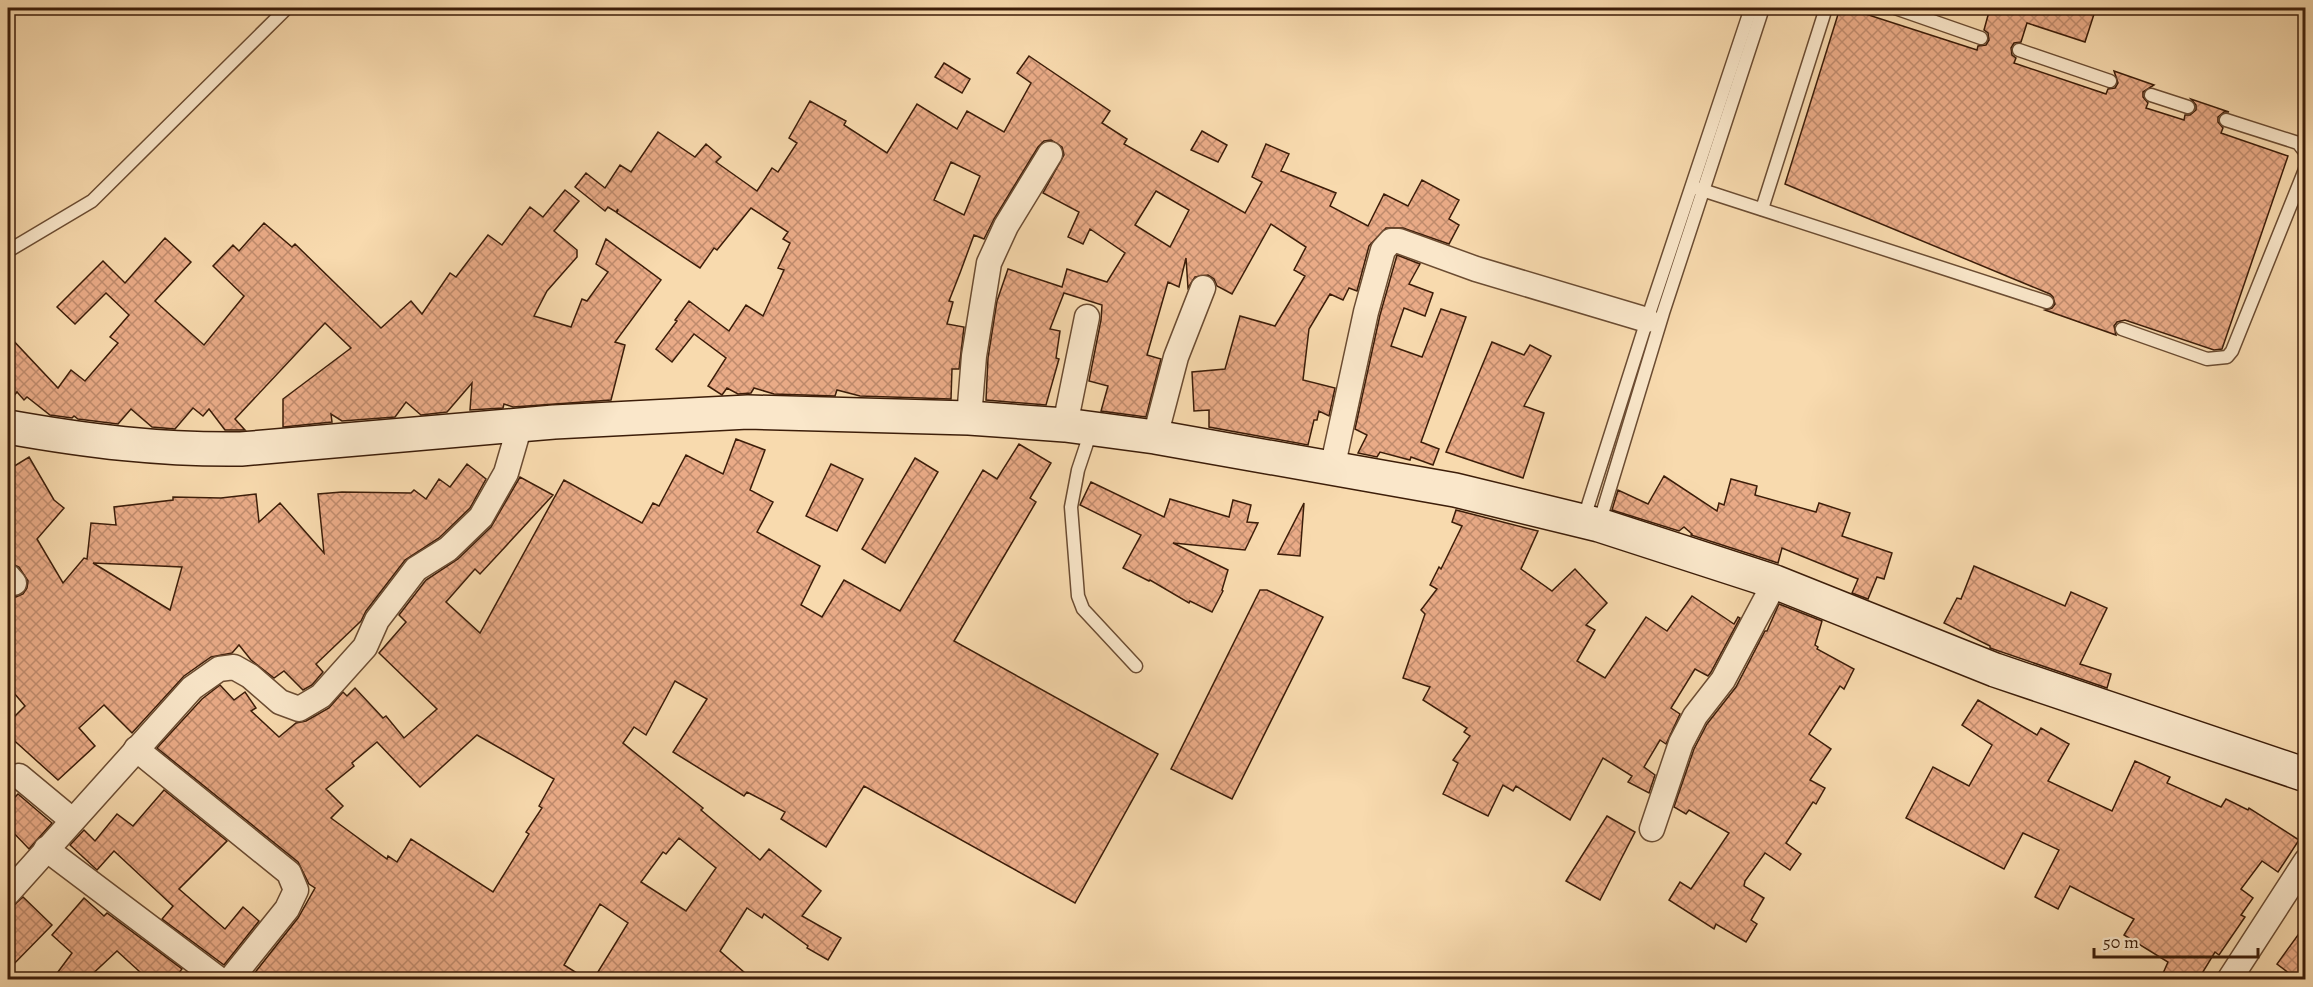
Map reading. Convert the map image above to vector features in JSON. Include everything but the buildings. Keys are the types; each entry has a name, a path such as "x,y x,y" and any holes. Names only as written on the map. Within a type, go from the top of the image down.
{"main road":[{"path":"8,427 130,446 189,450 251,448 520,425 748,412 969,418 1079,427 1155,437 1455,490 1591,524 1775,582 1995,670 2306,775"}],"street":[{"path":"969,418 974,356 989,263 1006,226 1050,153"},
{"path":"1332,469 1366,312 1383,250 1391,241 1399,241 1476,269 1647,320"},
{"path":"1155,437 1176,357 1203,288"},
{"path":"1079,427 1088,316"},
{"path":"12,877 46,849 192,688 219,669 234,667 250,676 280,702 299,709 321,696 365,647 377,620 416,569 448,549 481,517 506,473 520,425"},
{"path":"1652,829 1681,742 1695,716 1723,680 1775,582"},
{"path":"136,749 289,873 296,890 287,909 230,980"},
{"path":"19,776 72,820"},
{"path":"46,849 220,980"},
{"path":"2229,980 2306,861"}],"lane":[{"path":"8,251 92,201 287,8"},
{"path":"1591,524 1751,8"},
{"path":"1591,524 1647,320 1763,8"},
{"path":"1762,209 1826,8"},
{"path":"1895,8 1981,38"},
{"path":"2019,50 2110,81"},
{"path":"2151,94 2188,107"},
{"path":"2226,120 2298,143 2306,157"},
{"path":"2122,330 2207,359 2227,357 2232,351 2306,167"},
{"path":"1697,188 2047,302"},
{"path":"1079,427 1078,470 1071,507 1078,596 1083,609 1136,666"}]}
